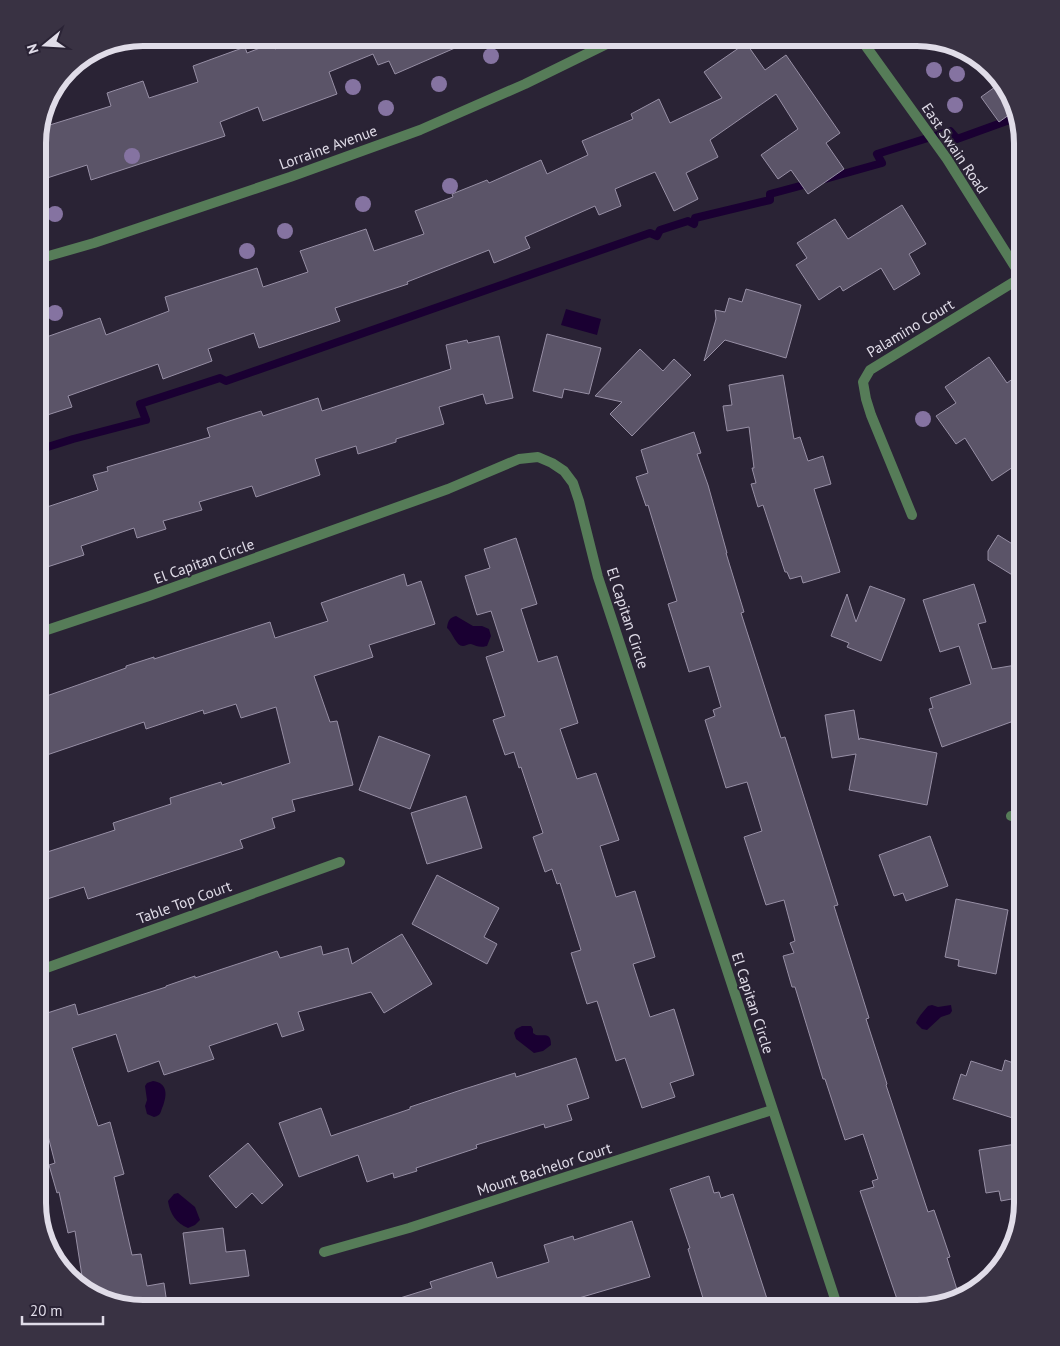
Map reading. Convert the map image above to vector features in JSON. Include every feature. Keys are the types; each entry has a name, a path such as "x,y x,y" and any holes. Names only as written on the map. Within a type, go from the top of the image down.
{"street":[{"name":"Lorraine Avenue","path":"46,257 281,180 420,130 526,84 603,46"},
{"name":"East Swain Road","path":"866,46 946,159 1014,265"},
{"name":"Palamino Court","path":"912,515 871,415 866,399 864,382 870,370 1014,283"},
{"name":"El Capitan Circle","path":"46,630 149,596 438,492 519,459 538,458 552,462 564,471 573,483 579,501 598,577 835,1300"},
{"name":"Table Top Court","path":"46,967 340,862"},
{"name":"Mount Bachelor Court","path":"324,1252 409,1228 772,1110"}],"shaded area":[{"path":"566,309 601,319 597,335 561,325"},
{"path":"456,616 473,626 482,626 489,629 491,636 487,646 480,647 471,644 463,646 458,644 447,628 449,620"},
{"path":"951,1005 952,1011 950,1014 941,1017 927,1030 922,1029 916,1023 928,1006 938,1007"},
{"path":"522,1026 531,1026 533,1033 536,1035 549,1036 551,1045 543,1051 534,1053 516,1039 514,1033 516,1029"},
{"path":"153,1081 158,1082 164,1087 166,1094 160,1113 154,1117 147,1114 145,1106 147,1100 145,1086"},
{"path":"178,1193 195,1207 200,1220 188,1228 177,1221 169,1206 168,1201 174,1194"}],"building":[{"path":"265,46 274,46 275,49 284,46 460,46 395,74 389,61 378,65 373,54 329,72 337,94 263,121 258,107 220,122 225,136 91,180 87,165 46,178 48,126 111,106 107,93 143,81 149,98 198,82 193,66 245,47 247,53"},
{"path":"742,46 748,46 765,70 786,55 840,133 826,143 844,169 808,194 791,170 778,179 761,155 798,129 776,94 710,140 718,157 686,173 698,199 674,211 655,172 615,189 621,206 599,215 595,206 525,237 530,248 494,263 489,250 407,282 408,284 335,308 340,321 259,348 254,333 208,349 212,361 163,379 158,364 68,396 72,407 46,415 46,337 100,318 106,335 169,311 165,297 257,268 263,287 308,272 300,251 366,229 374,251 424,234 415,211 453,197 452,194 487,180 489,183 541,160 547,174 588,155 582,141 633,119 631,114 659,99 670,123 722,98 704,72"},
{"path":"996,87 1004,100 1009,115 999,122 981,97"},
{"path":"902,205 926,244 909,254 920,274 894,290 881,268 843,291 840,286 819,300 796,265 807,258 797,243 835,219 848,239"},
{"path":"746,289 801,305 786,358 725,340 704,361 716,319 715,310 725,312 729,298 742,302"},
{"path":"547,334 601,348 589,394 564,389 562,398 533,391"},
{"path":"499,336 513,398 486,404 483,394 439,407 444,424 396,439 396,442 358,454 356,446 315,459 320,475 256,497 252,486 199,502 202,510 163,521 166,529 137,538 134,528 81,546 84,555 46,567 46,507 98,490 93,475 108,471 107,467 210,437 207,428 261,411 263,416 318,398 322,411 451,369 446,345 467,340 468,343"},
{"path":"640,349 663,371 674,359 691,375 632,436 610,414 622,402 595,396"},
{"path":"989,357 1007,383 1014,378 1014,466 992,481 965,438 956,444 936,416 956,403 945,387"},
{"path":"783,375 794,439 800,437 808,461 823,456 831,484 814,489 840,572 803,583 801,576 790,579 787,572 785,572 763,505 758,507 751,484 756,483 752,468 754,468 749,427 727,431 723,406 732,405 729,385"},
{"path":"694,432 701,453 697,454 708,485 744,612 741,613 781,738 785,737 838,905 834,906 869,1018 866,1019 886,1085 928,1212 934,1210 950,1257 947,1258 957,1291 948,1295 923,1300 897,1300 860,1191 874,1187 872,1181 878,1179 863,1134 845,1140 783,956 794,953 790,943 795,941 784,900 766,905 744,837 762,831 747,782 726,788 705,720 715,716 713,710 721,707 709,666 689,672 668,604 677,601 648,505 646,506 636,477 648,473 641,450"},
{"path":"998,535 1014,545 1014,576 988,560 988,551"},
{"path":"516,538 537,604 521,609 538,662 557,656 578,723 560,729 577,779 596,773 619,840 600,846 616,897 635,891 655,957 633,964 650,1017 674,1009 694,1075 670,1083 675,1097 642,1108 625,1058 616,1061 597,1001 587,1004 571,953 581,950 560,883 557,884 552,869 545,872 533,837 543,833 521,767 519,768 514,752 505,755 493,720 505,716 486,657 504,651 491,611 477,615 465,576 490,568 484,549"},
{"path":"404,574 407,586 421,581 435,624 369,645 373,657 314,676 330,722 337,721 353,785 292,800 295,811 272,818 275,828 240,840 243,848 88,899 84,887 46,899 46,852 115,830 113,823 171,804 170,798 221,782 222,785 290,763 276,707 241,718 236,704 204,714 203,710 146,729 144,722 46,755 46,696 126,668 126,666 270,622 275,638 328,621 321,603"},
{"path":"974,584 986,622 978,624 992,669 1014,665 1014,721 942,747 929,709 933,708 930,698 971,684 959,646 940,652 923,600"},
{"path":"870,586 905,599 881,661 847,647 849,643 831,636 847,594 856,622"},
{"path":"854,710 859,740 860,738 937,753 927,805 849,790 856,754 832,758 825,715"},
{"path":"379,736 430,755 410,809 359,790"},
{"path":"466,796 482,848 427,864 411,813"},
{"path":"930,836 948,886 906,901 903,893 894,896 879,855"},
{"path":"437,875 499,908 484,937 497,944 487,964 412,924"},
{"path":"956,899 1008,910 996,974 958,966 959,960 945,957"},
{"path":"402,934 432,984 384,1013 371,992 298,1012 304,1030 282,1037 277,1023 209,1046 214,1059 164,1075 159,1061 128,1072 116,1034 72,1048 98,1126 110,1122 124,1174 114,1177 132,1255 141,1254 147,1286 164,1283 166,1300 137,1300 112,1295 100,1290 82,1278 75,1231 68,1233 59,1192 57,1193 49,1165 55,1163 46,1128 46,1013 75,1004 78,1015 277,951 280,958 321,946 323,955 348,948 352,964"},
{"path":"576,1058 589,1098 567,1105 572,1120 545,1128 544,1124 476,1145 477,1148 416,1168 417,1171 394,1178 393,1173 367,1182 358,1155 299,1177 279,1123 321,1108 331,1136 458,1091 515,1073 516,1077"},
{"path":"1005,1060 1014,1063 1014,1118 953,1099 961,1074 966,1076 971,1061 1002,1071"},
{"path":"248,1143 283,1185 262,1204 252,1193 236,1208 209,1176"},
{"path":"1014,1144 1014,1199 1001,1201 999,1191 986,1193 979,1150"},
{"path":"709,1176 714,1193 719,1192 721,1198 733,1194 767,1300 704,1300 688,1249 690,1248 670,1189"},
{"path":"632,1221 650,1277 572,1300 394,1300 432,1288 430,1282 492,1262 497,1278 549,1262 544,1245 573,1236 574,1240"},
{"path":"223,1228 226,1252 245,1250 249,1276 190,1284 183,1233"}],"waterway":[{"path":"825,179 882,163 877,154 950,131 957,139 1010,120"},
{"path":"46,447 146,420 140,404 220,378 226,381 650,233 657,236 660,230 688,221 694,224 695,218 770,200 770,194 811,183"}]}
